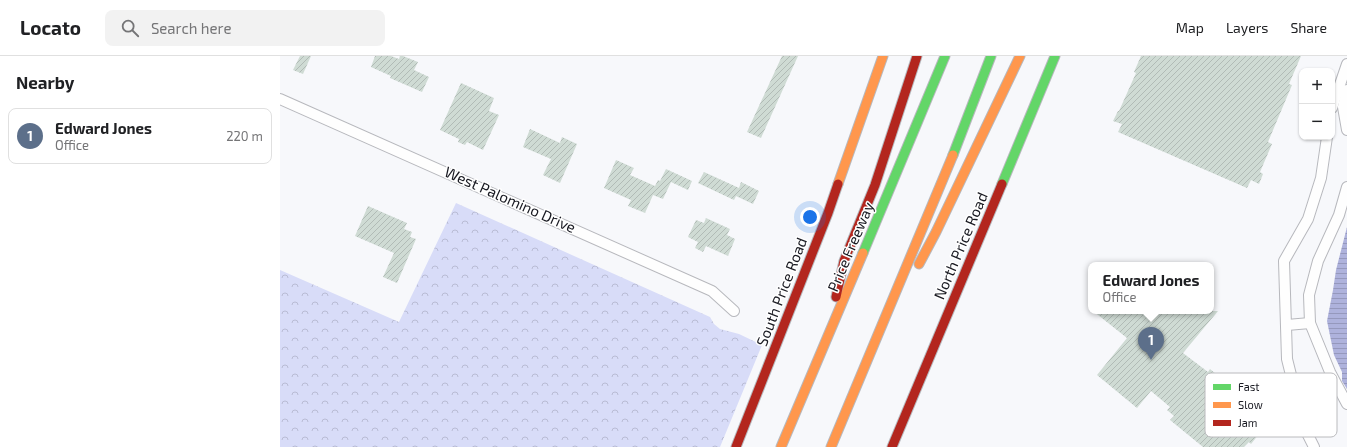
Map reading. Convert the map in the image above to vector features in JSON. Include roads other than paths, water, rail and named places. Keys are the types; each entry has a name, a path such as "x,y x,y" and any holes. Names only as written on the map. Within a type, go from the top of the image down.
{"main road":[{"name":"South Price Road","path":"736,447 767,372 828,213 883,56"},
{"path":"824,346 844,261 875,185 917,56"},
{"name":"Price Freeway","path":"781,447 945,56"},
{"path":"831,447 945,176 991,56"},
{"path":"862,373 940,225 1020,56"},
{"name":"North Price Road","path":"892,447 1055,56"}],"street":[{"path":"1333,104 1347,64"},
{"path":"1347,90 1343,107 1347,130"},
{"name":"West Palomino Drive","path":"280,99 712,291 734,311"},
{"path":"1291,373 1287,358 1284,261 1308,219 1321,178 1327,140"},
{"path":"1331,373 1310,323 1309,295 1318,261 1339,215 1347,187"},
{"path":"1287,325 1310,323"},
{"path":"1337,385 1347,404"},
{"path":"1309,437 1314,447"}],"place":[{"name":"Edward Jones","path":"1151,360"}]}
